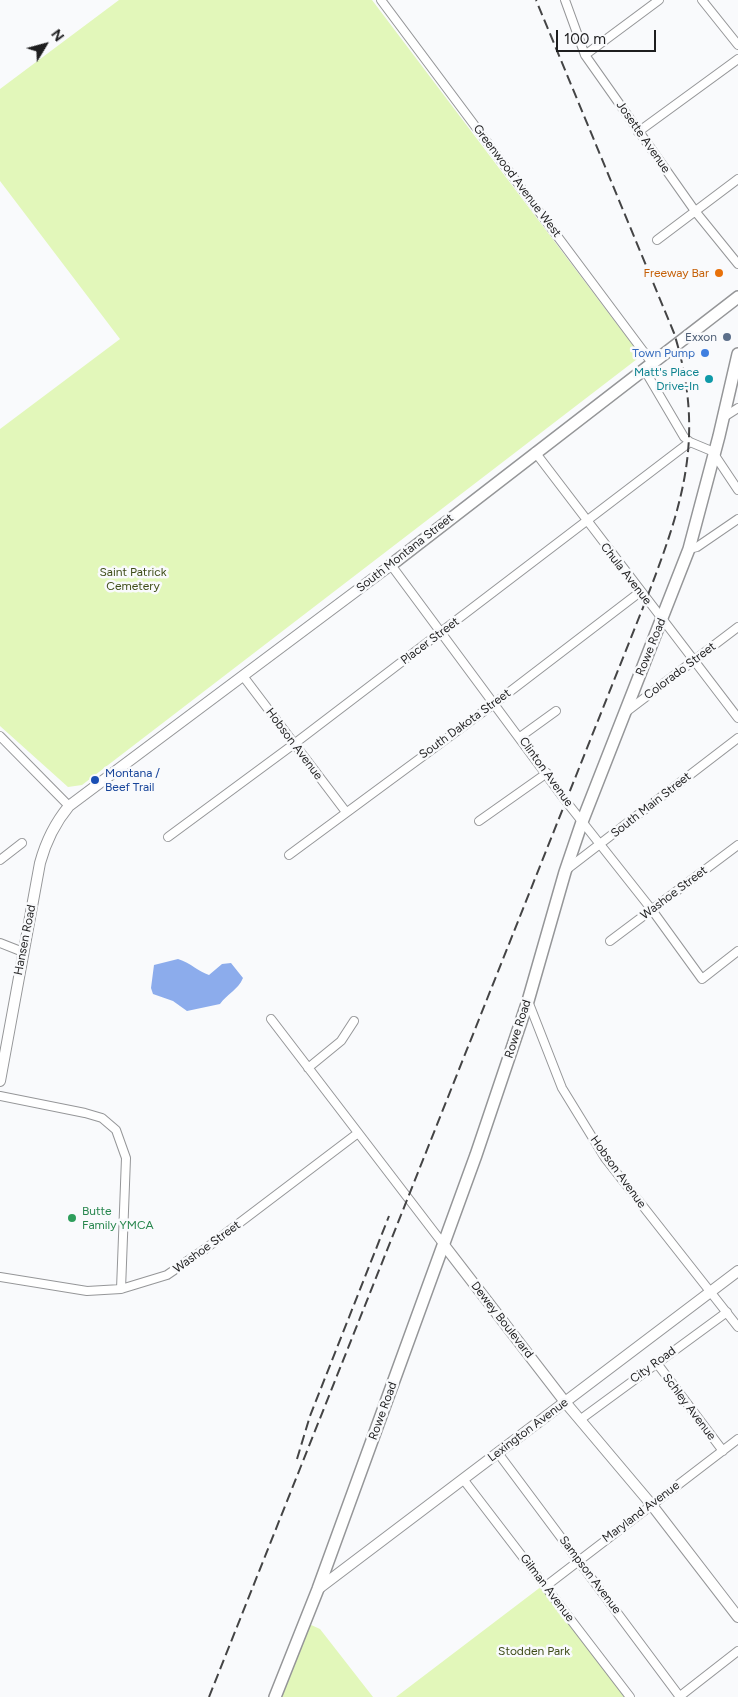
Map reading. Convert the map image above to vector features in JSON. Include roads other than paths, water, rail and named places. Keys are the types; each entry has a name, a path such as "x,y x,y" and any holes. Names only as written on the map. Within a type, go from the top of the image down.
{"main road":[{"name":"South Montana Street","path":"391,565 534,452 738,298"},
{"name":"Rowe Road","path":"275,1697 318,1589 444,1245 528,1001 565,872 582,822 689,549 724,417 738,354"}],"street":[{"name":"Greenwood Avenue West","path":"381,0 648,366 678,427 690,442"},
{"name":"Josette Avenue","path":"566,0 585,54 695,211 738,264"},
{"path":"585,54 659,0"},
{"path":"702,0 738,45"},
{"path":"638,132 738,59"},
{"path":"657,240 738,179"},
{"path":"724,417 738,408"},
{"path":"690,442 714,453 738,490"},
{"name":"Placer Street","path":"168,837 294,744 690,442"},
{"name":"Chula Avenue","path":"534,452 738,718"},
{"path":"689,549 698,547 738,519"},
{"name":"Clinton Avenue","path":"391,565 582,822 652,910 702,979 738,951"},
{"name":"South Montana Street","path":"68,806 391,565"},
{"name":"South Dakota Street","path":"289,855 495,703 640,592"},
{"name":"Colorado Street","path":"623,715 738,627"},
{"name":"Hobson Avenue","path":"243,676 346,812"},
{"path":"520,737 556,711"},
{"path":"0,736 68,806"},
{"name":"South Main Street","path":"565,872 738,738"},
{"path":"479,821 547,773"},
{"name":"Hansen Road","path":"0,1081 40,863 47,840 68,806"},
{"path":"0,860 22,843"},
{"name":"Washoe Street","path":"610,941 738,845"},
{"path":"0,943 23,952"},
{"name":"Hobson Avenue","path":"528,1001 562,1088 605,1158 738,1327"},
{"name":"Dewey Boulevard","path":"271,1018 565,1402 652,1504 738,1617"},
{"path":"308,1068 341,1041 354,1021"},
{"path":"0,1096 85,1113 102,1118 116,1130 126,1158 121,1289"},
{"name":"Washoe Street","path":"0,1277 87,1291 121,1289 167,1275 188,1262 358,1133"},
{"name":"Lexington Avenue","path":"318,1589 738,1271"},
{"name":"City Road","path":"581,1419 656,1362 727,1312"},
{"name":"Schley Avenue","path":"656,1362 723,1451"},
{"name":"Maryland Avenue","path":"546,1586 738,1439"},
{"name":"Sampson Avenue","path":"498,1453 579,1559 680,1697"},
{"name":"Gilman Avenue","path":"463,1479 630,1697"},
{"path":"680,1697 738,1651"}],"water":[{"path":"178,959 209,975 222,964 231,963 243,978 238,986 220,1004 187,1011 173,1001 153,994 151,988 154,965"}],"railway":[{"path":"209,1697 646,600 680,500 686,469 689,437 688,405 684,370 674,333 536,0"},
{"path":"297,1459 310,1416 389,1216"}],"place":[{"name":"Freeway Bar","path":"719,273"},
{"name":"Exxon","path":"727,337"},
{"name":"Town Pump","path":"705,353"},
{"name":"Matt's Place Drive-In","path":"709,379"},
{"name":"Montana / Beef Trail","path":"95,780"},
{"name":"Butte Family YMCA","path":"72,1218"}],"park label":[{"name":"Saint Patrick Cemetery","path":"133,579"},
{"name":"Stodden Park","path":"534,1651"}]}
